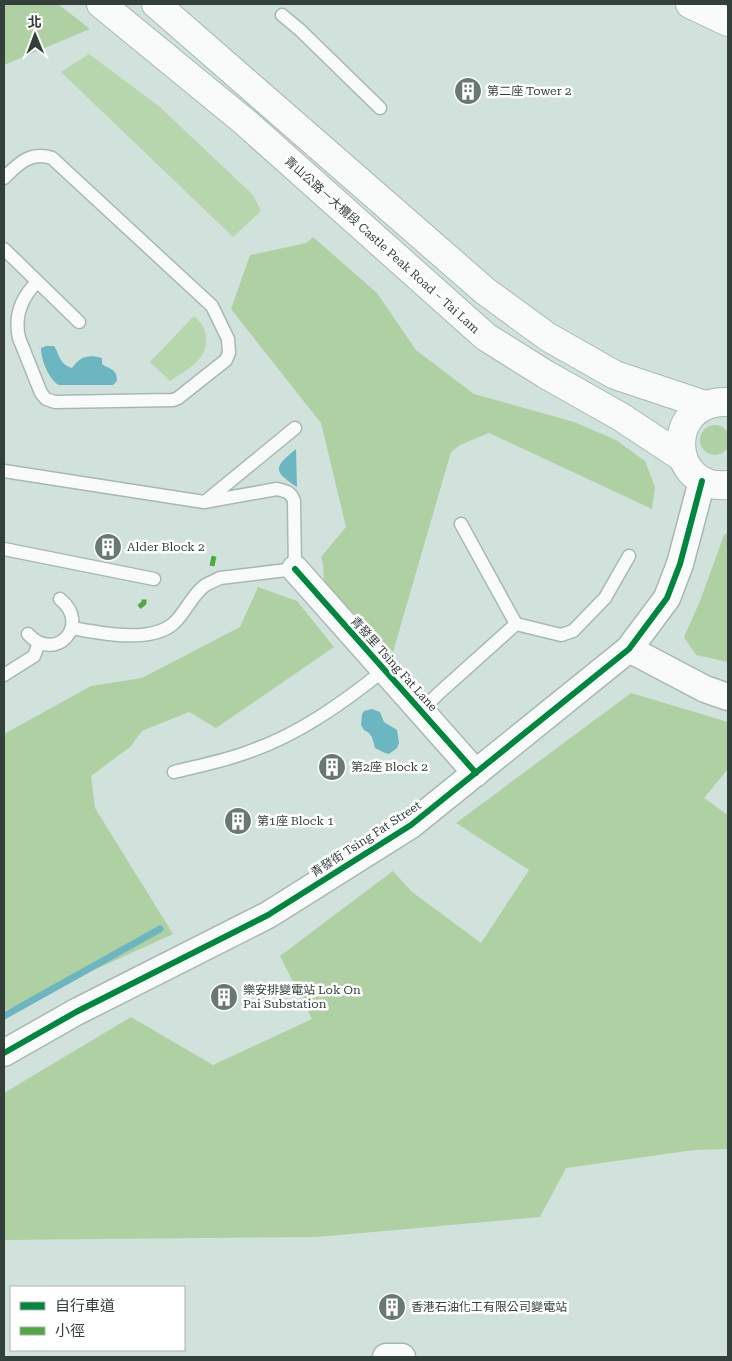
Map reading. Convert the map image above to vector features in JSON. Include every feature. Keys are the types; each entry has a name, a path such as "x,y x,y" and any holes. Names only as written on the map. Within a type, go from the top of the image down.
{"main road":[{"name":"青山公路－大欖段 Castle Peak Road – Tai Lam","path":"101,4 246,122 486,337 545,374 621,417 683,458 690,471 702,480"},
{"path":"156,4 485,291 548,337 615,375 717,404"},
{"path":"690,4 728,22"},
{"path":"683,458 680,446 686,422 695,412 717,404"},
{"path":"702,480 714,485 728,485"}],"street":[{"name":"青發街 Tsing Fat Street","path":"4,1053 76,1012 268,915 411,825 629,649 667,598 680,564 702,480"},
{"name":"青發里 Tsing Fat Lane","path":"295,569 476,773"},
{"path":"629,649 704,689 728,697"},
{"path":"386,1357 402,1357"}],"lane":[{"path":"282,15 300,30 380,108"},
{"path":"4,178 26,158 44,156 52,158 212,306 228,339 229,353 226,360 173,400 55,402 46,399 41,393 18,338 16,321 25,295 37,282"},
{"path":"4,249 79,322"},
{"path":"204,502 295,428"},
{"path":"4,471 204,502 277,489 288,491 292,495 294,500 295,569 220,578 203,586 174,624 145,636 92,632 72,628"},
{"path":"461,524 516,624 561,635 573,632 605,598 629,556"},
{"path":"4,548 154,579"},
{"path":"28,634 39,643 47,645 55,644 69,636 73,620 72,612 67,604 60,599"},
{"path":"421,711 516,624"},
{"path":"4,675 34,656 39,643"},
{"path":"174,772 248,752 298,730 350,697 384,670"}],"green space":[{"path":"4,4 58,4 90,29 4,65"},
{"path":"89,54 160,107 253,195 261,211 233,237 61,72"},
{"path":"313,237 377,293 416,350 474,394 574,422 616,440 645,461 655,487 652,509 489,433 460,445 451,452 393,652 324,584 321,557 346,527 321,423 231,309 250,255 306,243"},
{"path":"194,316 201,323 205,332 206,339 203,353 189,369 170,381 150,362"},
{"path":"715,425 721,426 729,434 729,446 721,454 715,455 709,454 701,446 700,440 701,434 709,426"},
{"path":"728,533 728,662 696,655 684,637 700,601 724,535"},
{"path":"258,587 297,601 334,647 216,728 189,712 142,731 130,747 91,776 95,808 173,934 4,1011 4,734 91,686 142,678 240,627"},
{"path":"631,693 728,722 728,769 704,798 728,815 728,1149 694,1150 566,1168 540,1217 317,1237 4,1240 4,1093 131,1017 213,1065 312,1019 280,956 393,871 412,892 481,943 529,870 456,823"}],"water":[{"path":"54,346 62,362 72,368 85,357 102,358 102,364 114,371 117,381 113,385 59,385 52,379 44,364 41,348"},
{"path":"296,449 297,487 283,477 279,469 283,460"},
{"path":"372,709 380,712 384,722 397,730 399,743 397,748 389,754 375,748 372,737 361,725 364,711"}],"waterway":[{"path":"4,1016 160,929"}],"marked path":[{"path":"212,566 214,556"},
{"path":"139,607 144,603 144,598"}],"cycle path":[{"path":"4,1053 76,1012 268,915 411,825 629,649 667,598 680,564 702,481"},
{"path":"295,569 476,773"}],"place":[{"name":"第二座 Tower 2","path":"468,91"},
{"name":"Alder Block 2","path":"108,547"},
{"name":"第2座 Block 2","path":"332,767"},
{"name":"第1座 Block 1","path":"238,821"},
{"name":"樂安排變電站 Lok On Pai Substation","path":"224,997"},
{"name":"香港石油化工有限公司變電站","path":"392,1307"}]}
